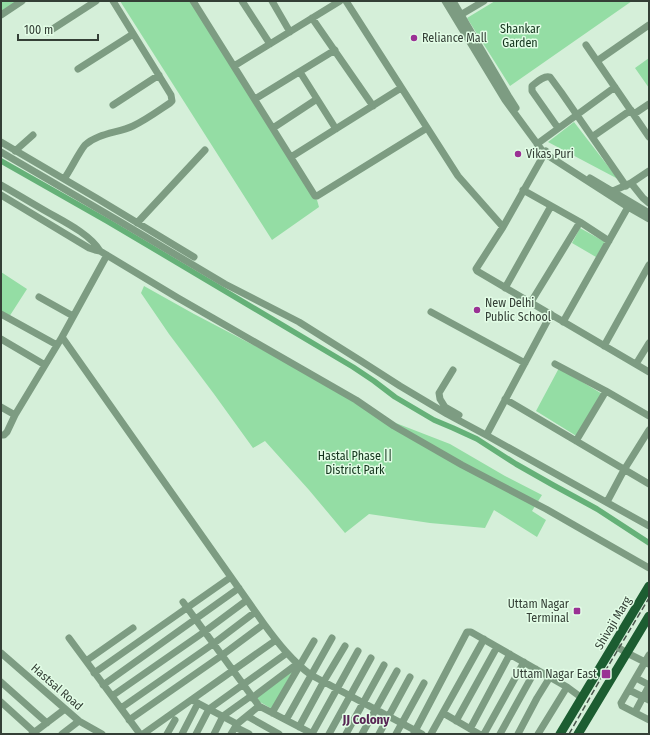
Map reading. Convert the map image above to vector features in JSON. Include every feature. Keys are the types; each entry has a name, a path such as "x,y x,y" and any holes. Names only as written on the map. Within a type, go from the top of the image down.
{"main road":[{"name":"Shivaji Marg","path":"560,734 649,586"},
{"path":"578,734 649,616"}],"street":[{"path":"1,15 22,1"},
{"path":"48,32 96,1"},
{"path":"64,179 83,148 90,141 133,126 171,102 172,99 159,75 113,1"},
{"path":"193,1 317,196 427,128"},
{"path":"242,1 270,44"},
{"path":"272,1 290,32"},
{"path":"234,66 340,1"},
{"path":"346,1 458,176 503,227"},
{"path":"445,1 458,17 505,100 545,152 628,207 649,219"},
{"path":"453,1 458,17"},
{"path":"458,17 484,1"},
{"path":"312,18 373,106"},
{"path":"597,62 649,25"},
{"path":"78,69 133,34"},
{"path":"586,46 649,136"},
{"path":"255,100 334,50"},
{"path":"300,72 336,129"},
{"path":"113,105 159,75"},
{"path":"558,128 532,91 532,86 548,76 592,137 629,184 649,203"},
{"path":"538,143 615,87"},
{"path":"291,157 401,88"},
{"path":"273,128 317,99"},
{"path":"592,137 632,112 649,104"},
{"path":"15,150 33,135"},
{"path":"1,142 194,257"},
{"path":"137,223 205,150"},
{"path":"1,152 225,284 299,322 447,414 649,525"},
{"path":"545,152 503,227 476,270 649,372"},
{"path":"545,152 649,213"},
{"path":"613,191 629,184 649,171"},
{"path":"1,185 66,222 89,238 96,244 100,251"},
{"path":"523,190 580,222 609,241"},
{"path":"1,195 89,248 100,251 178,298 356,400 394,426 462,465 546,509 649,568"},
{"path":"505,288 551,206"},
{"path":"563,322 628,207"},
{"path":"531,302 580,222"},
{"path":"1,435 4,435 7,432 15,415 57,346 107,255"},
{"path":"604,346 649,265"},
{"path":"40,298 74,316"},
{"path":"431,312 525,363"},
{"path":"1,314 57,346"},
{"path":"488,432 551,314"},
{"path":"62,337 255,612 276,640 298,665 324,682 402,723 417,733 467,632 471,632 567,686 582,698"},
{"path":"1,339 45,365"},
{"path":"636,364 649,343"},
{"path":"555,364 649,416"},
{"path":"453,370 439,393 443,405 649,525"},
{"path":"576,442 606,391"},
{"path":"505,399 649,484"},
{"path":"1,407 15,415"},
{"path":"608,500 624,470 649,430"},
{"path":"94,673 185,605 231,577"},
{"path":"103,685 239,588"},
{"path":"112,696 247,600"},
{"path":"185,605 259,706 312,734 358,651"},
{"path":"120,708 213,644 255,612"},
{"path":"129,720 222,656 264,624"},
{"path":"86,661 133,628"},
{"path":"69,638 140,734"},
{"path":"286,720 332,638"},
{"path":"143,734 195,701 276,640"},
{"path":"431,734 484,640"},
{"path":"272,713 298,665 314,641"},
{"path":"614,645 647,663"},
{"path":"299,727 345,646"},
{"path":"456,721 497,647"},
{"name":"Hastsal Road","path":"1,653 79,721 99,733"},
{"path":"196,734 209,708 287,653"},
{"path":"470,729 510,654"},
{"path":"649,655 647,663 636,678 621,704 622,706 649,720"},
{"path":"329,734 371,658"},
{"path":"484,734 524,662"},
{"path":"214,734 223,716 298,665"},
{"path":"346,734 384,665"},
{"path":"500,734 536,669"},
{"path":"362,734 397,671"},
{"path":"379,734 410,677"},
{"path":"518,734 550,677"},
{"path":"635,712 646,698 649,686 636,678"},
{"path":"1,682 47,723"},
{"path":"396,734 424,683"},
{"path":"538,734 567,686"},
{"path":"629,690 646,698"},
{"path":"195,701 223,716 249,734"},
{"path":"182,734 195,701"},
{"path":"1,702 33,733 65,708"},
{"path":"231,734 236,726 259,706"},
{"path":"443,713 479,734"},
{"path":"247,716 279,734"},
{"path":"167,734 175,720"},
{"path":"62,734 79,721"}],"green space":[{"path":"1,1 18,1 1,13"},
{"path":"120,1 191,1 317,200 319,207 272,240"},
{"name":"Shankar Garden","path":"495,1 632,1 510,86 467,18"},
{"path":"649,58 649,88 635,68"},
{"path":"574,122 618,179 548,142"},
{"path":"580,228 605,242 596,257 572,243"},
{"path":"1,272 27,289 9,317 1,312"},
{"name":"Hastal Phase || District Park","path":"144,286 336,390 370,413 450,444 505,476 542,495 532,511 546,520 537,537 494,510 485,528 430,523 369,514 345,533 265,441 253,448 169,334 141,293"},
{"path":"559,368 604,395 578,437 536,411"},
{"path":"293,670 272,709 255,699"}],"waterway":[{"path":"1,161 107,221 353,367 395,397 434,420 477,439 516,464 597,509 649,543"}],"railway":[{"path":"569,734 649,598"}],"place":[{"name":"Reliance Mall","path":"414,38"},
{"name":"Vikas Puri","path":"518,154"},
{"name":"New Delhi Public School","path":"477,310"},
{"name":"Uttam Nagar Terminal","path":"577,611"},
{"name":"Uttam Nagar East","path":"606,674"}],"district":[{"name":"JJ Colony","path":"366,719"}]}
